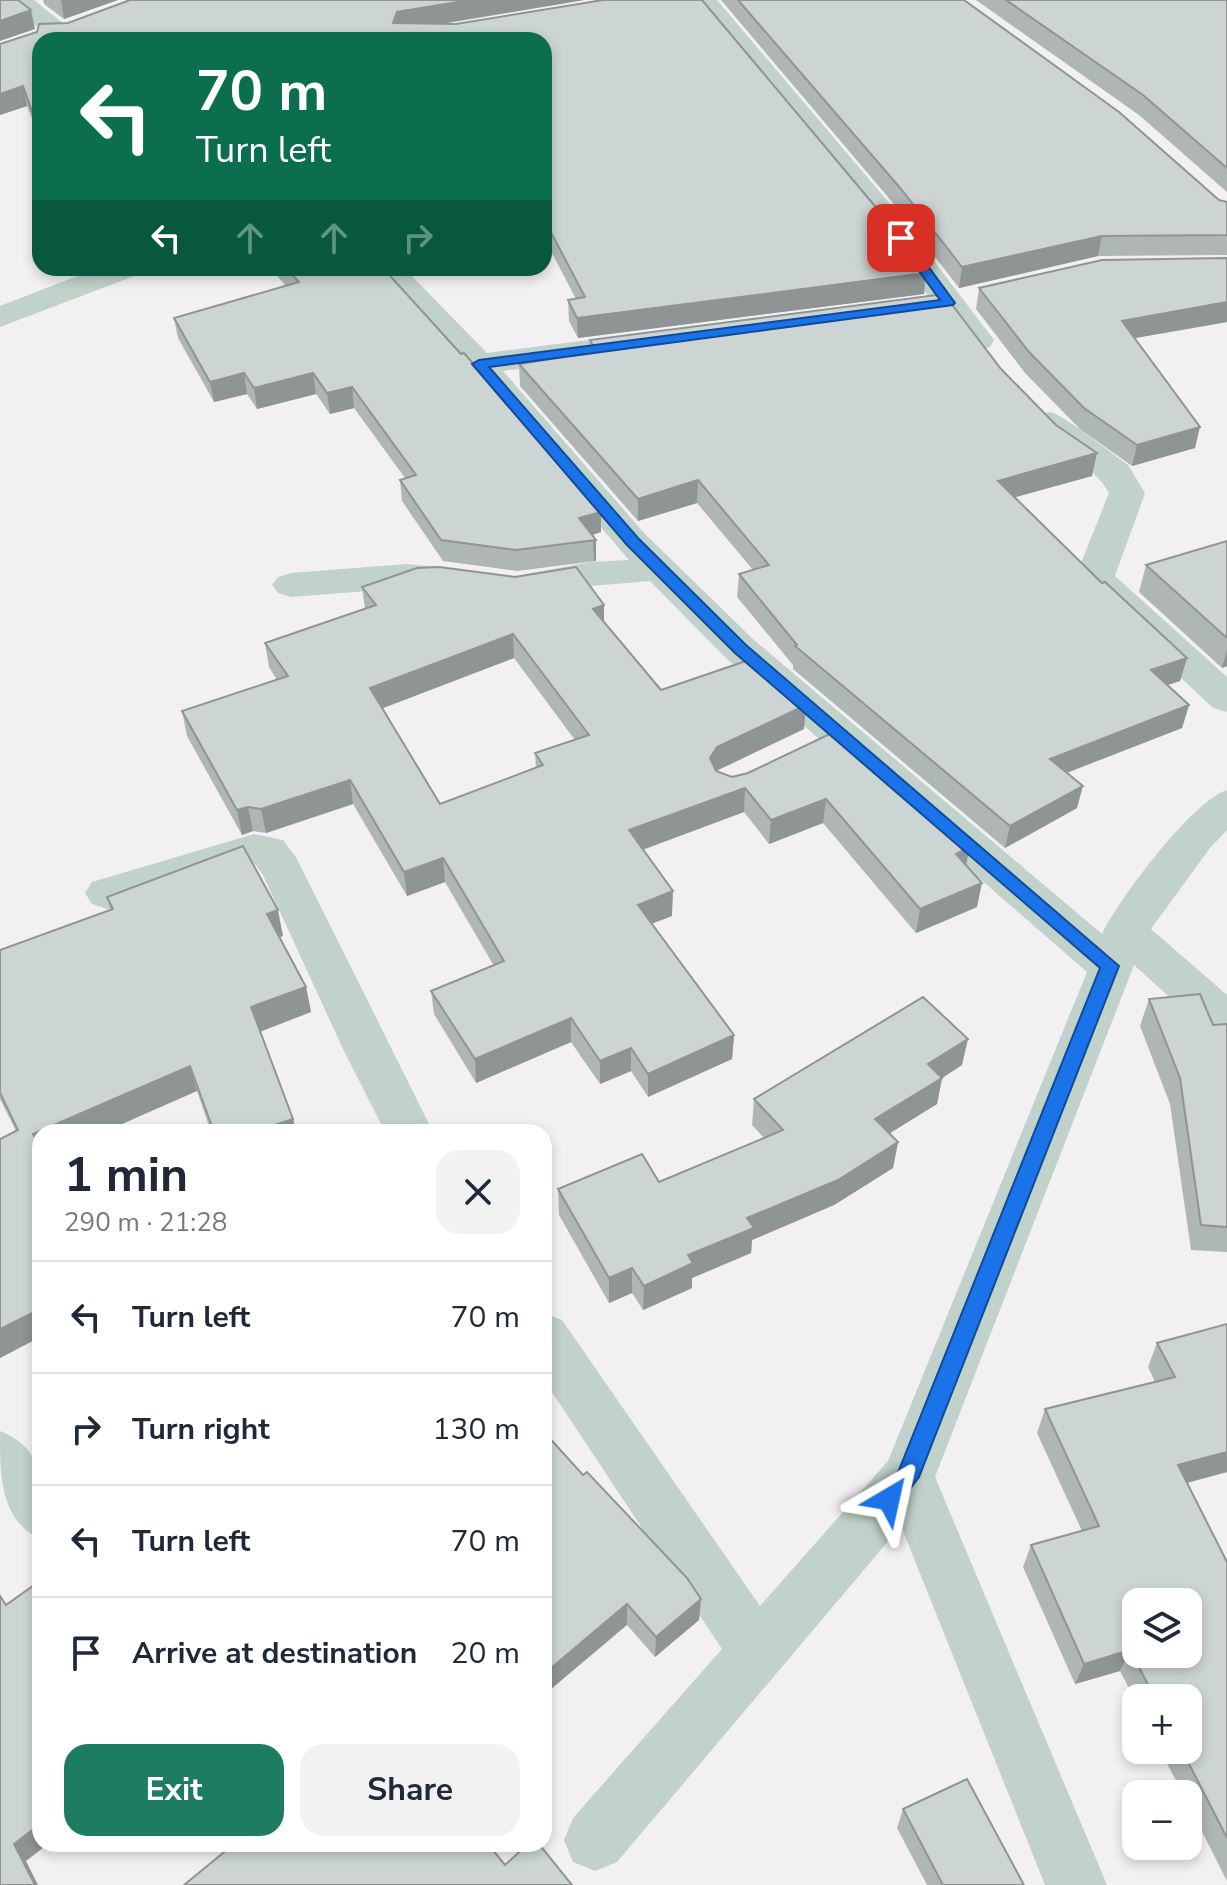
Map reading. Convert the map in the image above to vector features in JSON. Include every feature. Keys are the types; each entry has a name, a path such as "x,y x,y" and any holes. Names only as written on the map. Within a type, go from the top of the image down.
{"street":[{"path":"17,0 45,32"},
{"path":"703,0 885,217 993,360"},
{"path":"63,32 89,23"},
{"path":"0,317 105,276"},
{"path":"395,276 479,364 632,542 740,649 838,733 1117,949 1227,1022"},
{"path":"479,364 682,337"},
{"path":"1033,405 1066,438 1116,472 1125,487 1126,500 1095,573 1098,581 1227,699"},
{"path":"291,585 441,576 517,586 591,574 659,569"},
{"path":"798,752 838,733"},
{"path":"595,1840 908,1477 1117,949 1195,837 1227,805"},
{"path":"107,893 254,849 268,851 281,868 352,1021 405,1124"},
{"path":"552,1348 757,1652"},
{"path":"0,1456 32,1502"},
{"path":"908,1477 1076,1885"}],"building":[{"path":"0,0 18,0 31,10 0,21"},
{"path":"130,0 470,0 397,12 393,23 456,24 603,0 702,0 874,205 926,273 577,318 568,300 585,297 552,234 552,32 37,32 39,24 68,23"},
{"path":"738,0 964,0 1119,112 1219,200 1227,202 1227,235 1102,236 962,267 901,189"},
{"path":"1006,0 1227,0 1227,168 1143,95"},
{"path":"32,34 32,111 23,86 0,94 0,44"},
{"path":"1227,258 1227,302 1122,321 1200,427 1137,445 1084,408 1029,352 979,288 1102,260"},
{"path":"293,276 390,276 461,354 464,353 601,512 579,518 596,540 516,550 441,540 400,480 416,475 352,387 327,393 313,373 254,388 244,373 210,382 174,318 299,282"},
{"path":"944,294 1001,369 1056,425 1097,453 998,481 1102,583 1105,582 1187,658 1151,670 1189,705 1050,759 1083,786 1010,826 795,646 739,574 769,565 698,480 638,499 519,364 596,352 590,340"},
{"path":"1227,541 1227,638 1146,565"},
{"path":"439,567 515,577 576,567 604,605 593,609 661,690 752,659 806,705 717,747 710,758 716,771 732,777 748,773 836,731 970,846 956,854 982,883 920,909 826,799 771,820 745,788 629,830 673,891 638,905 734,1035 648,1074 631,1048 600,1061 571,1018 475,1059 431,991 504,961 443,858 404,872 350,780 261,809 248,807 237,810 182,711 288,676 265,643 376,605 362,587 417,568","holes":["513,634 589,735 535,753 543,765 440,804 370,688"]},
{"path":"243,846 278,910 267,914 306,987 251,1007 293,1119 278,1124 211,1124 190,1066 56,1124 32,1124 32,1313 0,1329 0,1139 18,1130 0,1093 0,950 113,909 107,897"},
{"path":"1200,994 1213,1025 1227,1024 1227,1227 1201,1225 1180,1078 1149,999"},
{"path":"923,997 968,1039 928,1064 942,1078 875,1119 898,1142 838,1180 747,1218 754,1228 688,1255 693,1263 644,1286 632,1268 609,1278 558,1189 642,1154 659,1182 783,1130 754,1099"},
{"path":"1227,1324 1227,1452 1178,1465 1227,1562 1227,1838 1202,1789 1202,1780 1197,1780 1189,1764 1202,1764 1202,1684 1148,1684 1139,1668 1202,1668 1202,1588 1122,1588 1122,1652 1084,1664 1031,1545 1099,1526 1045,1409 1175,1377 1157,1343"},
{"path":"552,1441 583,1475 587,1472 687,1578 701,1599 656,1637 627,1604 552,1667"},
{"path":"32,1587 32,1830 14,1844 35,1885 0,1885 0,1596 6,1605"},
{"path":"967,1779 1024,1885 943,1885 903,1809"},
{"path":"224,1852 494,1852 505,1865 519,1852 545,1852 572,1885 184,1885"}],"route":[{"path":"889,1499 908,1477 1110,966 740,649 632,542 479,364 949,303 901,238"}]}
